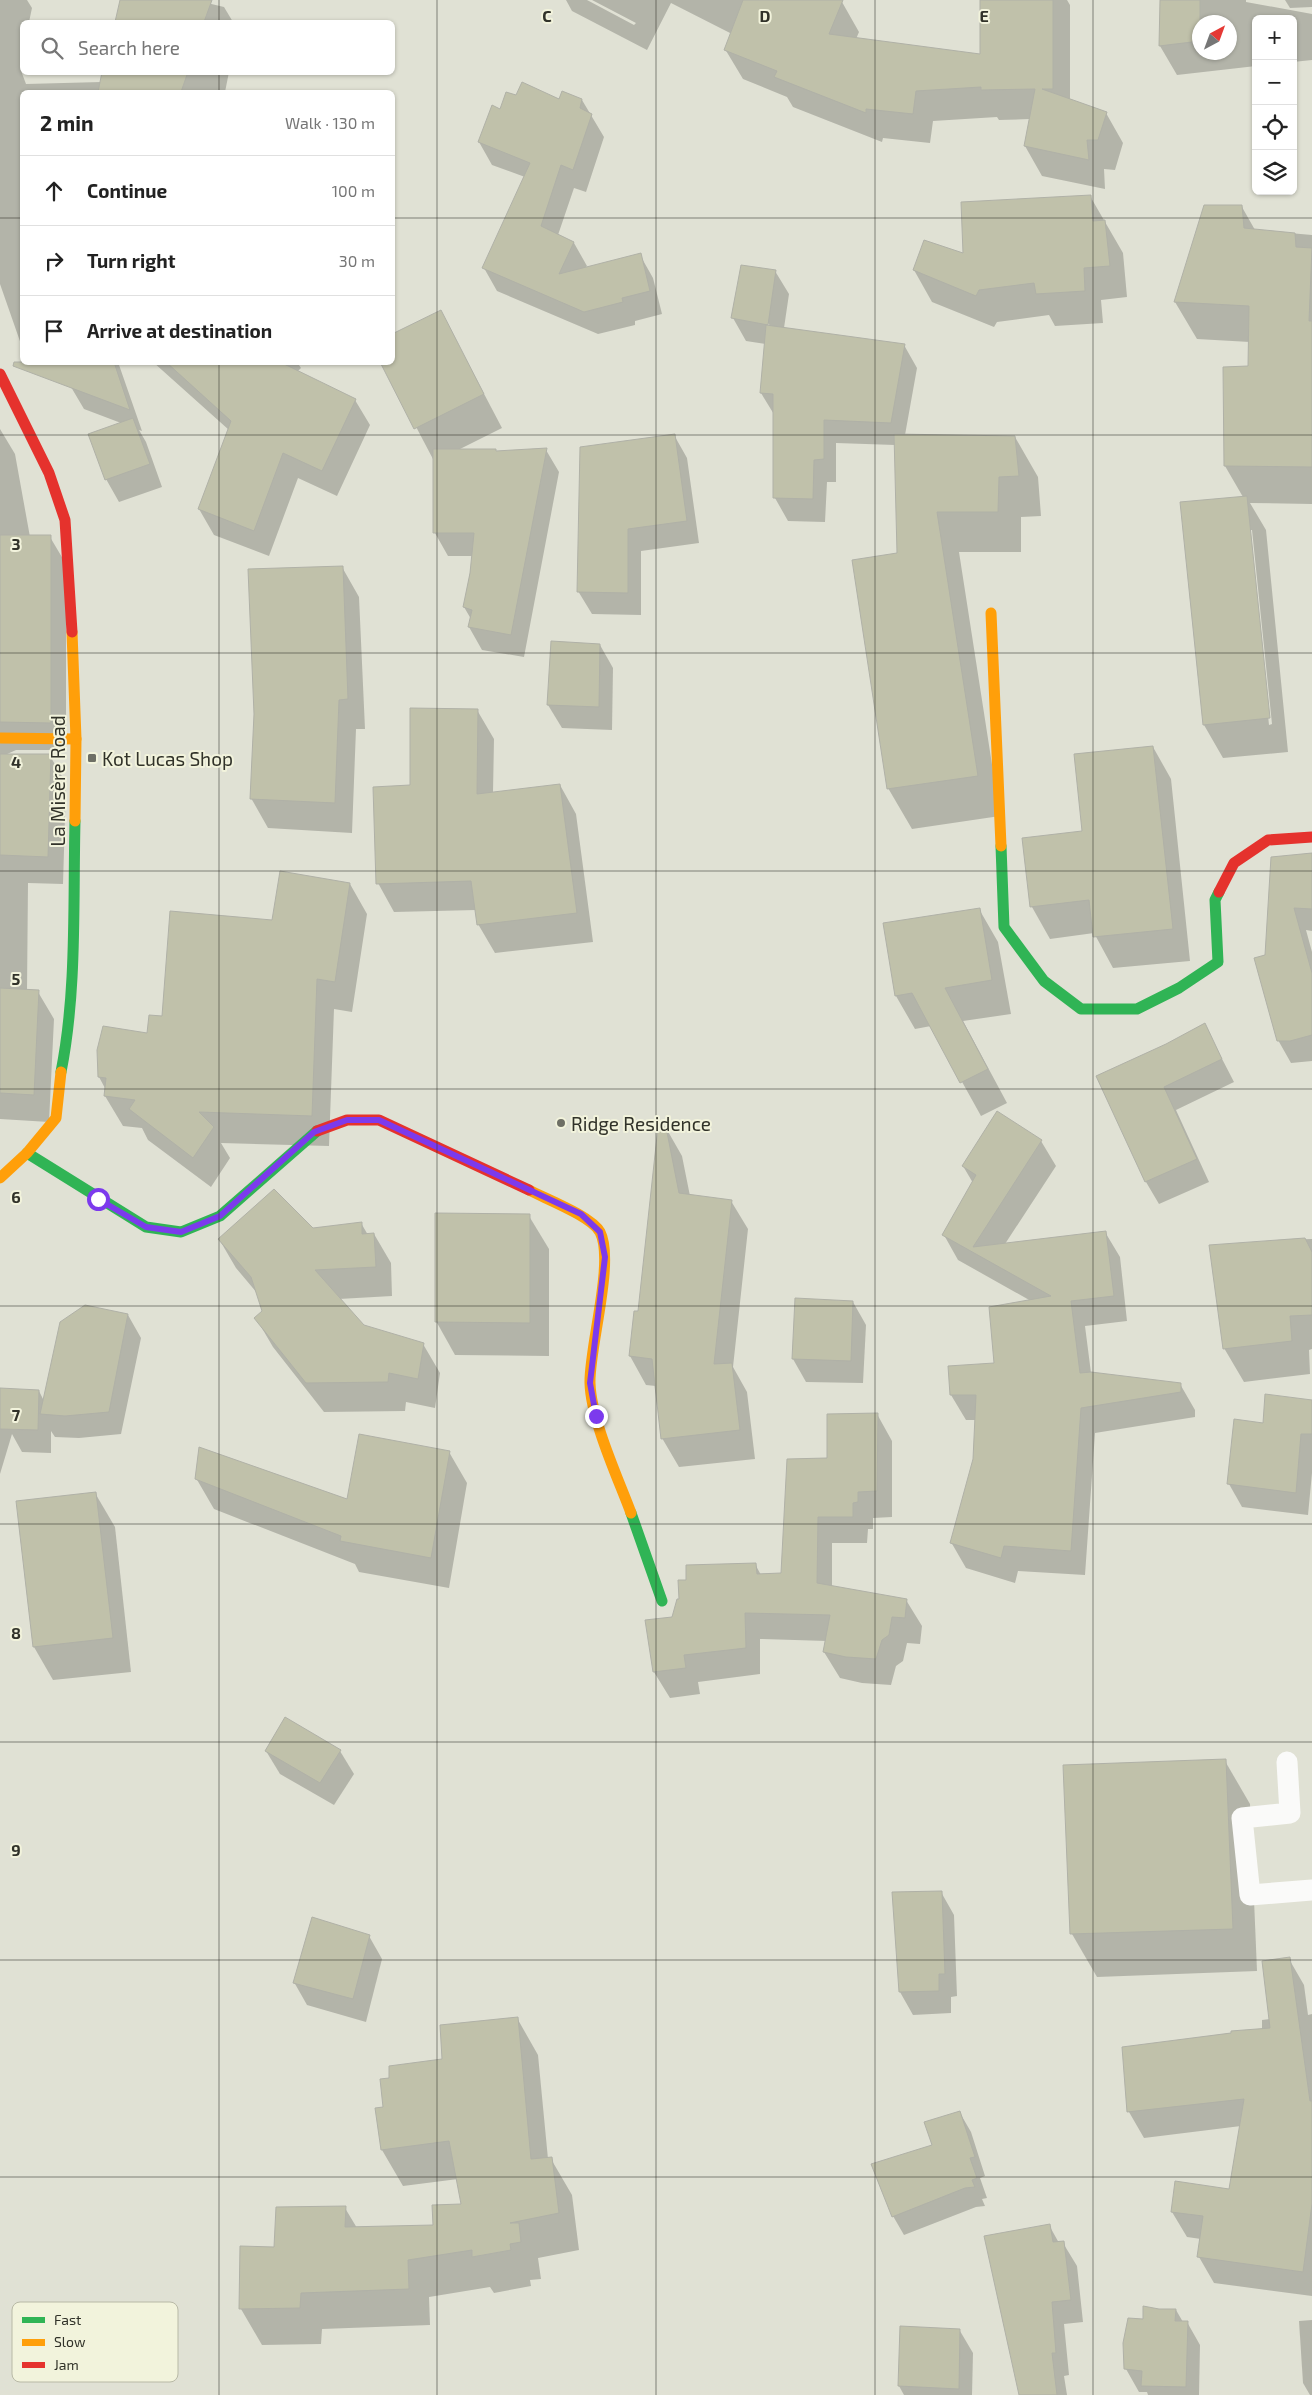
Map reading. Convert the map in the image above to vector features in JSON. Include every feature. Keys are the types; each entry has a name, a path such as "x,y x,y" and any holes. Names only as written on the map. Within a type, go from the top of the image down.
{"street":[{"name":"La Misère Road","path":"0,374 49,473 65,520 76,739 72,952 68,1037 60,1076 56,1118 27,1153 0,1178"},
{"path":"991,613 1004,927 1044,981 1082,1009 1137,1009 1179,988 1218,962 1215,900 1234,863 1268,840 1312,837"},
{"path":"0,738 76,739"},
{"path":"27,1153 146,1227 181,1232 220,1216 314,1132 347,1120 379,1120 581,1214 600,1232 605,1257 590,1383 596,1416 662,1601"}],"lane":[{"path":"1287,1762 1290,1813 1242,1818 1250,1894 1312,1890"}],"building":[{"path":"120,0 212,0 205,20 115,20"},
{"path":"743,0 843,0 829,34 980,54 980,0 1053,0 1053,89 1042,89 1107,112 1098,140 1087,140 1089,160 1024,146 1035,89 981,90 981,87 916,91 913,114 866,109 866,113 774,77 777,71 724,50"},
{"path":"1160,0 1200,0 1200,15 1192,15 1192,42 1159,46"},
{"path":"101,75 187,75 182,90 98,90"},
{"path":"522,82 559,99 562,91 582,99 580,108 592,114 573,170 561,165 541,226 574,242 559,274 641,253 650,291 622,298 623,302 584,312 482,268 530,163 478,142 492,105 500,109 506,92 516,95"},
{"path":"1091,195 1093,221 1105,220 1110,266 1084,268 1085,291 1036,294 1034,283 979,290 976,296 913,270 924,240 963,253 961,202"},
{"path":"1204,205 1242,205 1244,228 1295,233 1296,247 1312,248 1309,321 1312,321 1312,467 1224,466 1223,367 1248,366 1249,306 1174,302"},
{"path":"741,265 776,270 768,325 731,318"},
{"path":"441,310 484,394 414,429 382,365 395,365 395,333"},
{"path":"766,325 905,344 891,423 824,420 824,459 814,460 813,499 773,498 773,394 760,393"},
{"path":"14,362 20,362 20,365 115,365 130,410 13,366"},
{"path":"169,365 286,365 356,399 322,471 283,453 254,531 198,509 231,421"},
{"path":"133,418 150,464 105,480 88,434"},
{"path":"675,434 687,521 628,529 628,593 577,592 580,447"},
{"path":"894,434 1015,436 1019,476 999,477 998,512 937,512 978,776 887,789 852,560 897,553"},
{"path":"547,448 511,635 468,627 472,610 463,607 470,573 474,533 433,533 433,449 496,449 496,451"},
{"path":"1247,496 1270,718 1203,725 1180,502"},
{"path":"0,535 51,535 51,723 0,722"},
{"path":"343,566 348,699 339,700 335,803 250,799 254,714 248,569"},
{"path":"551,641 600,644 599,707 547,705"},
{"path":"410,708 478,709 477,794 560,784 577,913 477,925 471,881 376,884 373,787 410,785"},
{"path":"1153,746 1173,929 1093,937 1089,900 1030,907 1022,838 1082,831 1074,754"},
{"path":"0,754 51,754 48,857 0,855"},
{"path":"1312,853 1312,909 1294,908 1312,973 1312,1035 1290,1041 1277,1041 1254,958 1265,955 1271,857"},
{"path":"280,871 350,883 335,982 317,979 312,1116 199,1112 214,1127 193,1158 129,1109 135,1100 104,1096 106,1078 98,1077 97,1050 103,1026 147,1033 149,1015 162,1016 170,911 272,920"},
{"path":"980,908 992,980 945,988 988,1069 960,1083 912,993 895,996 883,923"},
{"path":"0,988 39,990 34,1095 0,1093"},
{"path":"1205,1023 1222,1059 1164,1087 1197,1159 1145,1182 1096,1076 1166,1044"},
{"path":"997,1111 1042,1140 973,1247 1106,1231 1114,1296 1071,1301 1080,1373 1091,1372 1181,1383 1181,1392 1081,1408 1071,1551 1004,1546 1001,1558 950,1543 973,1459 976,1395 950,1395 948,1366 994,1363 989,1307 1051,1296 942,1235 976,1175 962,1166"},
{"path":"658,1127 666,1127 679,1193 732,1200 714,1364 732,1363 740,1430 661,1439 652,1359 629,1356 634,1311 638,1311"},
{"path":"274,1189 313,1228 362,1222 362,1234 374,1233 376,1267 315,1270 364,1325 424,1343 418,1379 389,1373 388,1382 306,1383 254,1318 262,1311 251,1277 218,1239"},
{"path":"435,1213 530,1214 530,1323 435,1322"},
{"path":"1305,1238 1312,1252 1312,1315 1290,1316 1292,1341 1223,1349 1209,1245"},
{"path":"795,1298 853,1301 851,1361 792,1359"},
{"path":"85,1305 128,1314 109,1412 65,1416 40,1414 60,1322"},
{"path":"0,1388 39,1390 38,1430 0,1429"},
{"path":"1265,1394 1312,1400 1312,1434 1301,1434 1296,1493 1227,1484 1234,1419 1263,1423"},
{"path":"878,1413 877,1491 858,1492 858,1502 853,1503 853,1517 818,1517 817,1583 907,1599 905,1618 892,1617 889,1635 882,1640 876,1659 846,1657 823,1652 830,1615 745,1613 746,1648 684,1655 686,1668 653,1672 645,1620 672,1617 677,1599 679,1599 678,1580 686,1580 686,1565 756,1563 757,1574 781,1573 787,1459 827,1458 827,1414"},
{"path":"359,1434 450,1451 431,1558 340,1541 341,1536 195,1479 199,1447 347,1499"},
{"path":"96,1492 113,1638 33,1647 16,1501"},
{"path":"285,1717 341,1750 320,1783 265,1751"},
{"path":"1226,1759 1233,1929 1070,1934 1063,1765"},
{"path":"942,1891 945,1974 939,1974 939,1991 899,1992 892,1892"},
{"path":"312,1917 370,1935 353,1999 293,1983"},
{"path":"1290,1957 1310,2101 1312,2101 1312,2204 1303,2272 1197,2257 1203,2216 1171,2212 1175,2181 1229,2189 1244,2099 1127,2112 1122,2047 1231,2033 1231,2031 1270,2028 1262,1961"},
{"path":"518,2017 531,2159 552,2157 559,2213 510,2223 519,2223 521,2242 510,2244 511,2250 472,2257 472,2250 408,2260 409,2289 301,2293 300,2308 239,2309 240,2246 274,2247 276,2207 346,2206 345,2227 433,2225 432,2205 461,2204 449,2141 381,2150 375,2108 383,2107 380,2079 389,2078 389,2066 442,2059 440,2025"},
{"path":"960,2111 975,2157 970,2158 977,2178 972,2180 975,2187 965,2188 892,2217 871,2164 932,2145 924,2122"},
{"path":"1050,2224 1053,2242 1064,2241 1071,2300 1052,2302 1056,2353 1052,2353 1057,2395 1019,2395 984,2236"},
{"path":"1143,2306 1159,2309 1176,2309 1175,2321 1188,2321 1186,2387 1141,2386 1142,2371 1124,2369 1123,2343 1128,2318 1143,2319"},
{"path":"900,2326 960,2329 959,2389 898,2386"}],"traffic: fast":[{"path":"61,1072 70,1010 72,979 75,821"},
{"path":"1001,846 1004,927 1044,981 1081,1009 1137,1009 1179,988 1218,962 1215,900 1219,892"},
{"path":"27,1153 146,1227 181,1232 220,1216 317,1131"},
{"path":"631,1513 662,1601"}],"traffic: slow":[{"path":"991,613 1001,846"},
{"path":"72,632 76,739 75,821"},
{"path":"0,738 76,739"},
{"path":"0,1178 27,1153 56,1118 61,1072"},
{"path":"529,1190 568,1208 588,1220 600,1232 604,1245 605,1263 590,1383 600,1431 631,1513"}],"traffic: jam":[{"path":"0,374 49,473 65,520 72,632"},
{"path":"1219,892 1234,863 1268,840 1312,837"},
{"path":"317,1131 347,1120 379,1120 529,1190"}],"place":[{"name":"Kot Lucas Shop","path":"92,758"},
{"name":"Ridge Residence","path":"561,1123"}],"route":[{"path":"98,1199 146,1227 181,1232 220,1216 314,1132 347,1120 379,1120 581,1214 600,1232 605,1257 590,1383 596,1416"}]}
